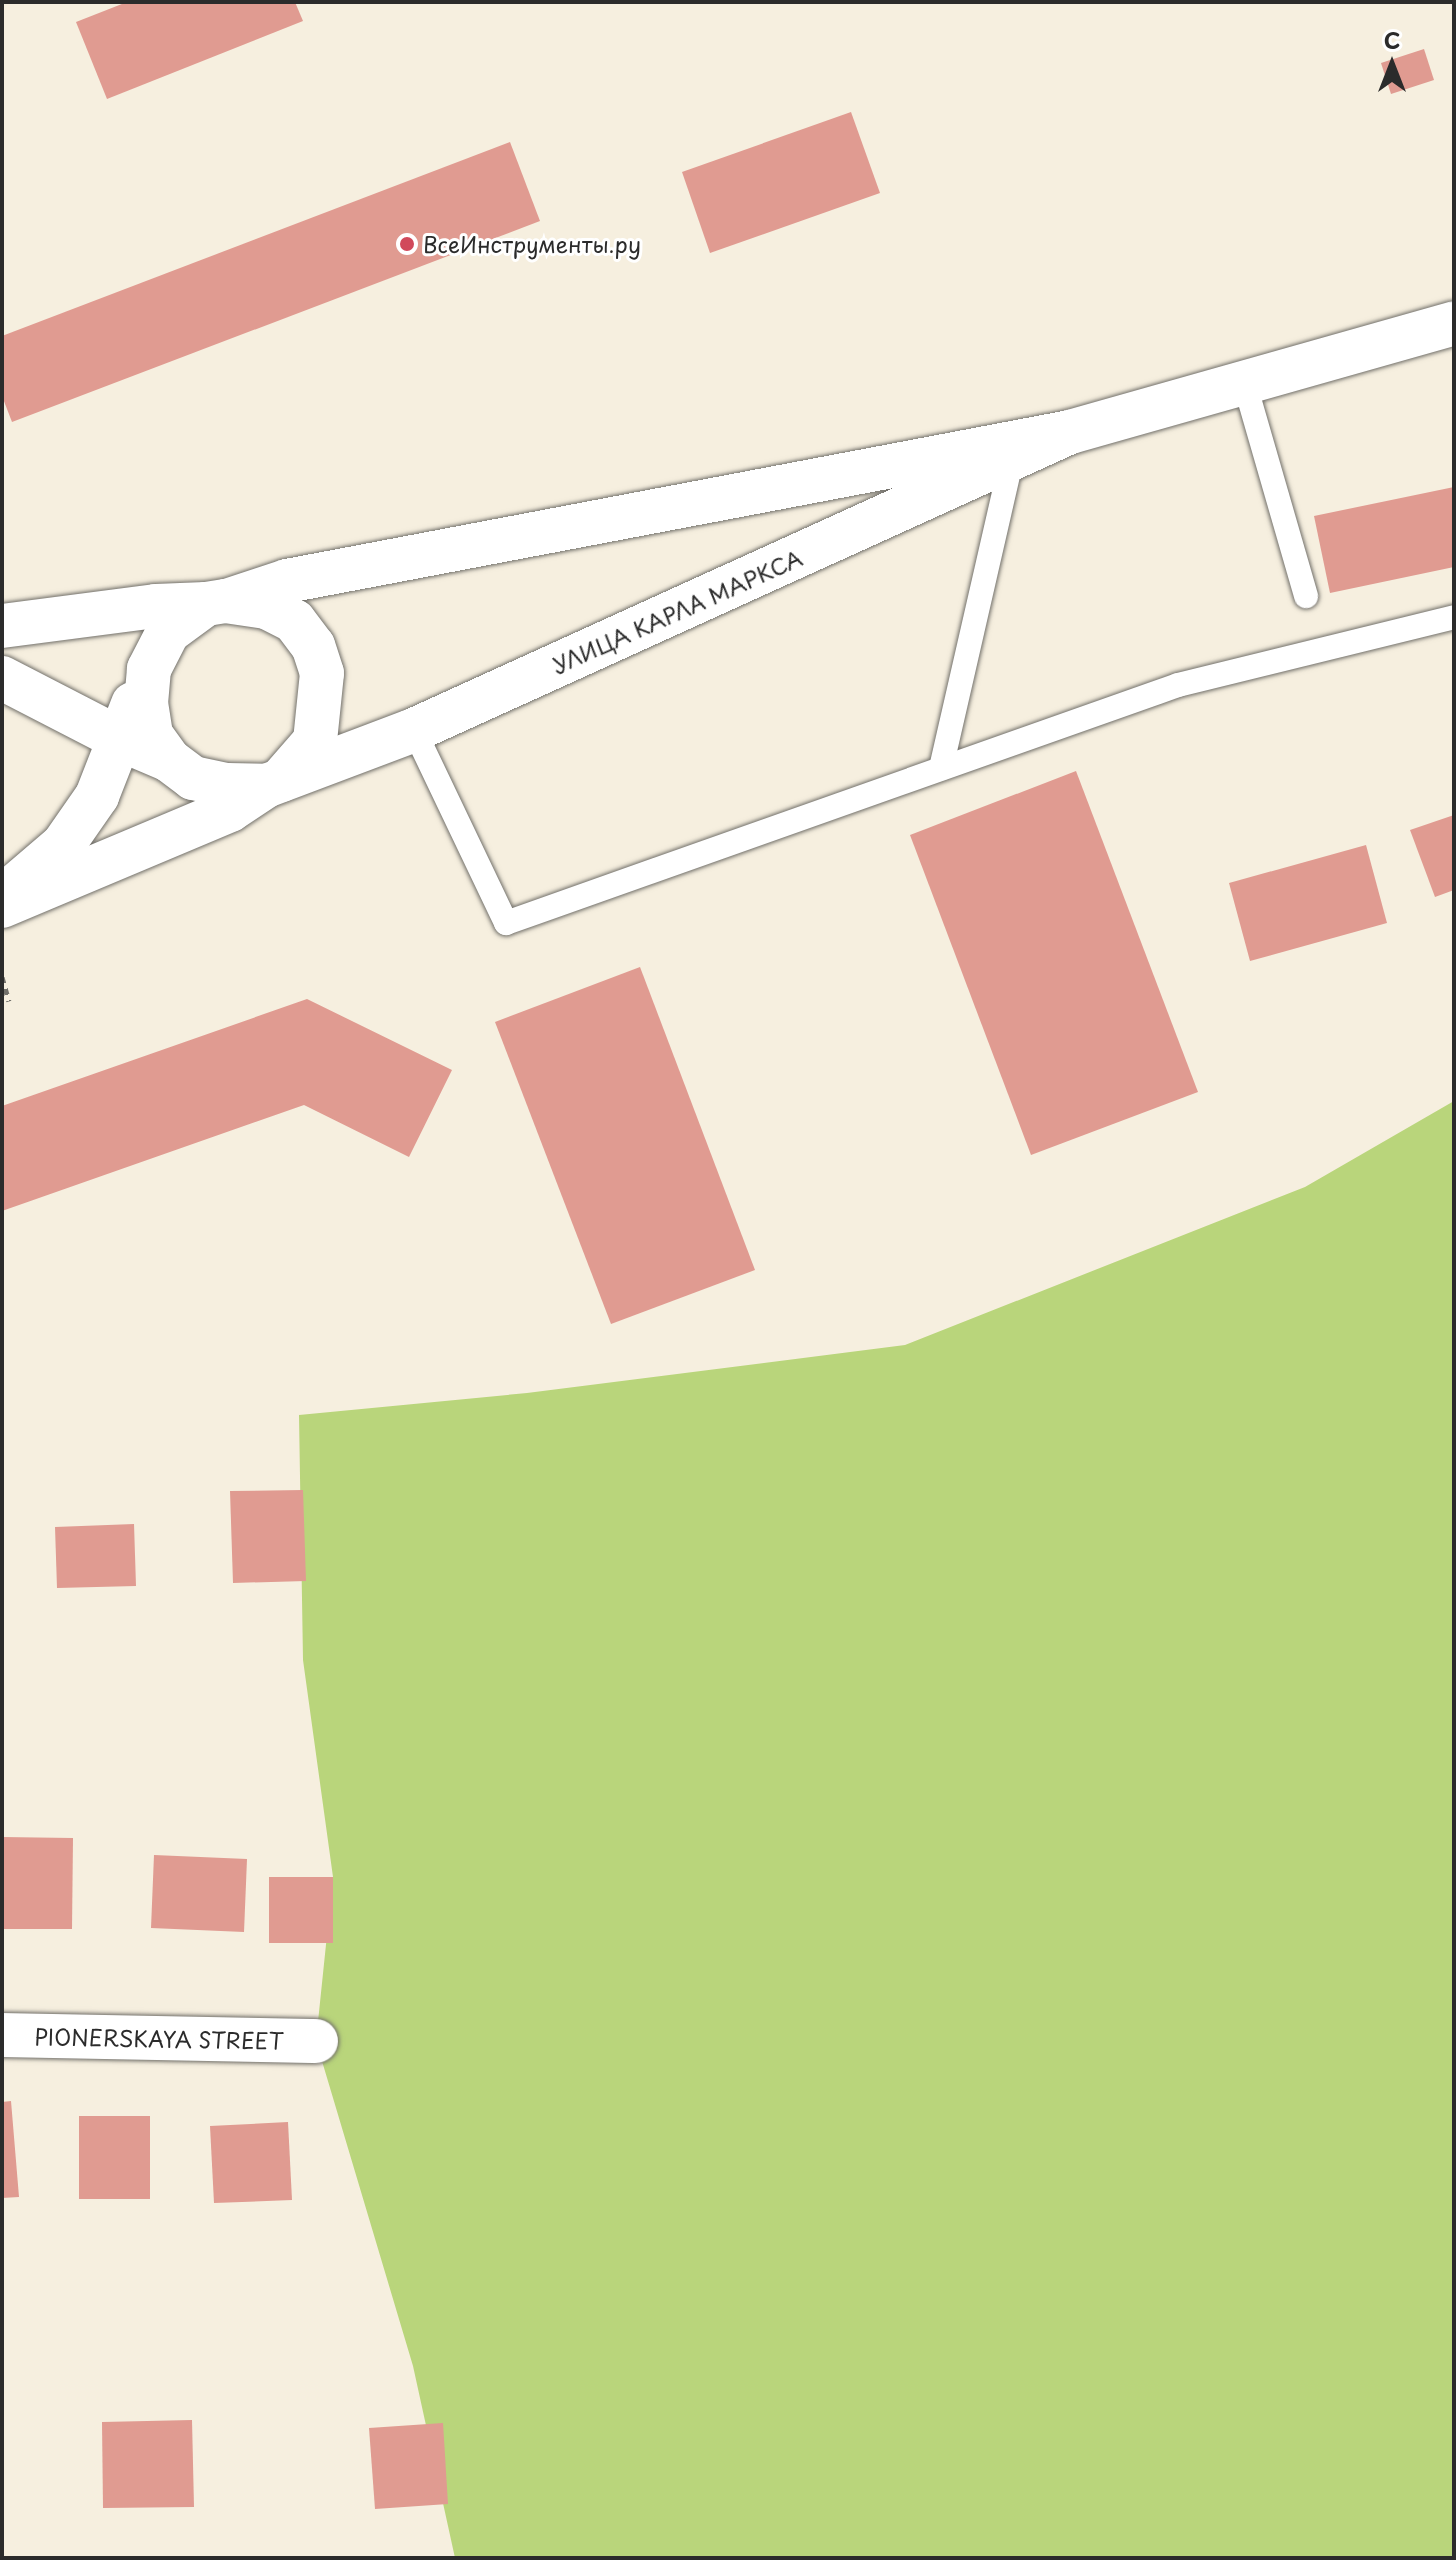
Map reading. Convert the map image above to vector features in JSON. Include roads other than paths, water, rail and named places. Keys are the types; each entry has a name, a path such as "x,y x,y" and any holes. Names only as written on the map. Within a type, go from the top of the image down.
{"main road":[{"path":"2,897 63,845 97,796 149,669 168,632 216,603 287,581 1070,432 1454,323"},
{"name":"УЛИЦА КАРЛА МАРКСА","path":"2,906 230,810 273,783 414,730 1070,432"},
{"path":"2,626 156,606 216,603 266,607 294,621 313,646 322,673 321,707 315,741 273,783 227,785 193,778 169,760 120,739 2,678"},
{"path":"149,669 146,703 151,735 169,760"},
{"name":"PIONERSKAYA STREET","path":"2,2035 316,2041"}],"lane":[{"path":"1244,381 1306,596"},
{"path":"941,768 1012,459"},
{"path":"414,730 506,923 1178,685 1454,617"}],"place":[{"name":"ВсеИнструменты.ру","path":"407,244"}]}
